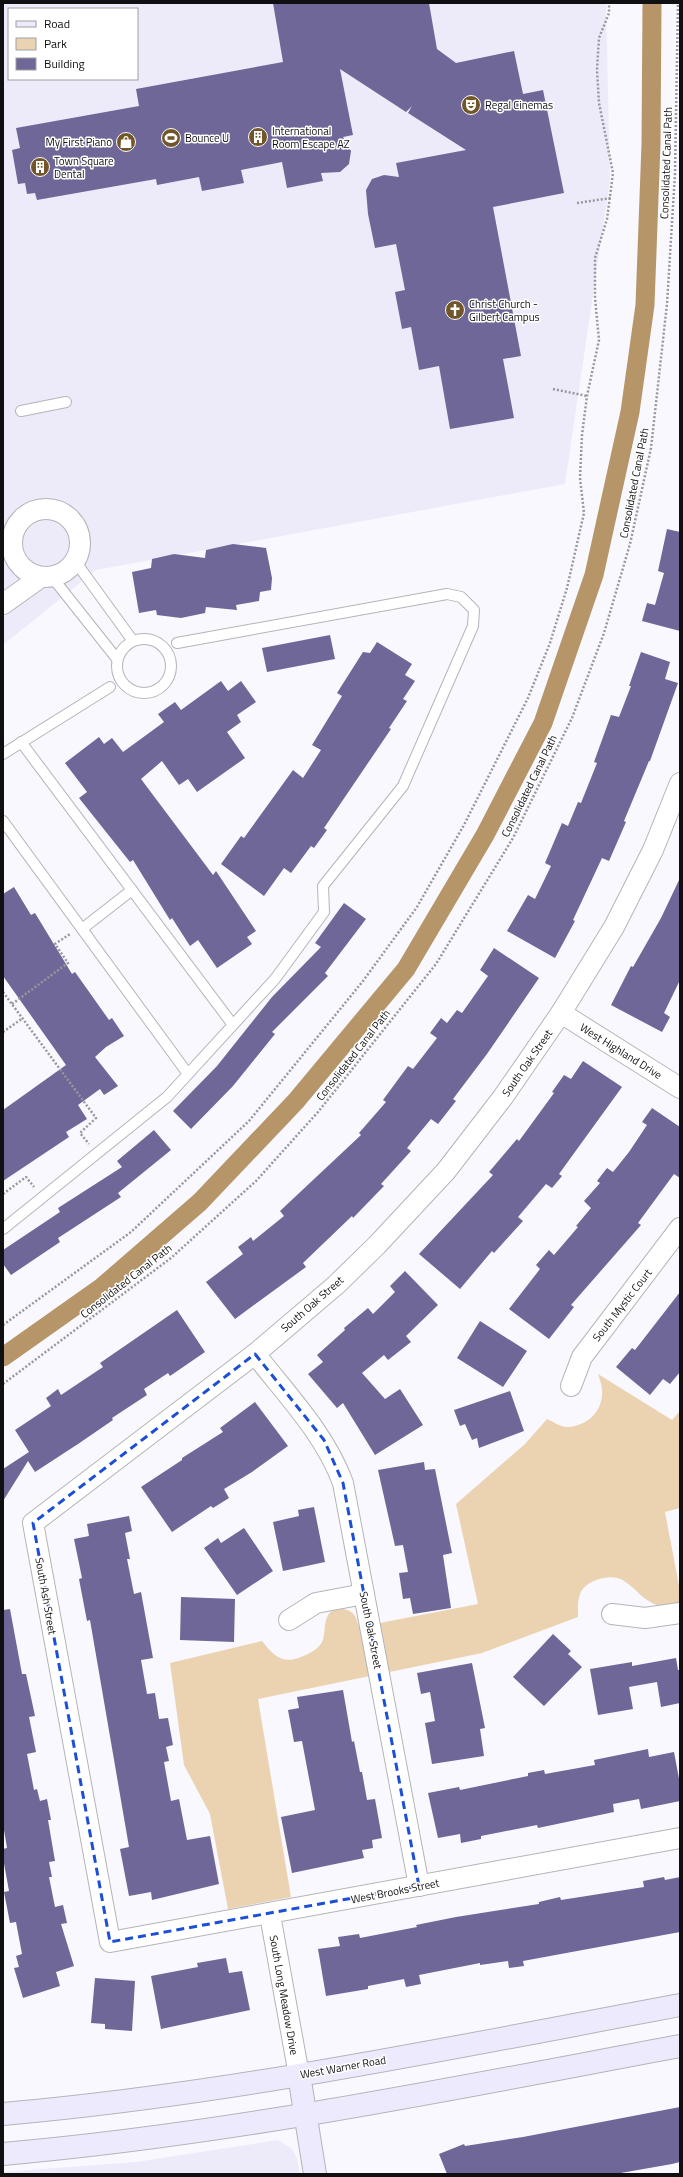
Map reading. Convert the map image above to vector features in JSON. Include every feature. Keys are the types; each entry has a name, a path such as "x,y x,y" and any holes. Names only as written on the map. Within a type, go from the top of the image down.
{"main road":[{"name":"West Warner Road","path":"3,2114 173,2096 299,2075 680,2005"},
{"path":"3,2154 180,2136 305,2116 680,2046"},
{"path":"299,2075 315,2174"}],"street":[{"path":"3,604 46,577 69,569 75,561 80,547 80,540 74,525 63,514 47,509 29,513 20,520 14,529 7,554 22,569 31,574 46,577"},
{"name":"South Oak Street","path":"419,1886 344,1483 337,1465 324,1440 255,1354 336,1285 415,1205 475,1135 561,1013 614,927 653,850 680,783"},
{"name":"West Highland Drive","path":"561,1013 680,1088"},
{"name":"South Mystic Court","path":"571,1386 582,1357 680,1228"},
{"name":"South Ash Street","path":"110,1942 33,1523 255,1354"},
{"path":"288,1620 316,1603 364,1594"},
{"path":"612,1614 645,1618 680,1613"},
{"name":"West Brooks Street","path":"110,1942 270,1915 680,1838"},
{"name":"South Long Meadow Drive","path":"270,1915 299,2075"}],"lane":[{"path":"21,411 66,402"},
{"path":"75,561 133,641"},
{"path":"46,577 117,659 121,679 138,692 146,693 163,686 171,670 165,649 146,639 133,641 122,650 117,659"},
{"path":"3,1230 167,1097 275,979 324,912 323,886 403,786 473,626 474,610 461,597 447,594 177,643 165,649"},
{"path":"3,754 121,679"},
{"path":"22,742 233,1025"},
{"path":"4,823 188,1074"},
{"path":"81,928 132,890"}],"path":[{"name":"Consolidated Canal Path","path":"3,1384 171,1258 256,1181 318,1112 436,964 514,838 572,718 604,632 630,544 651,448 668,304 675,174 678,3"},
{"path":"577,203 611,198"},
{"path":"553,389 587,396"},
{"path":"12,1004 68,963 55,944 81,928"},
{"path":"3,992 96,1118 80,1133 97,1154"},
{"path":"3,1032 23,1018"},
{"path":"3,1194 26,1177 42,1198"}],"highlighted area":[{"path":"255,1354 324,1440 343,1483 419,1886 110,1942 33,1523"}],"shaded area":[{"path":"3,3 606,3 610,180 565,484 96,570 3,645"},
{"path":"278,2140 292,2149 297,2158 300,2174 3,2174 3,2172 136,2162"}],"green space":[{"path":"598,1374 672,1420 680,1411 680,1508 665,1512 680,1591 680,1604 661,1607 644,1598 624,1581 614,1577 602,1578 590,1583 580,1593 578,1617 482,1653 258,1699 291,1897 228,1909 210,1814 184,1765 170,1663 262,1641 272,1653 282,1659 287,1660 300,1657 312,1652 321,1644 328,1615 338,1609 352,1613 356,1617 359,1627 478,1604 456,1504 525,1444 547,1419 568,1427 581,1424 596,1413 601,1402 602,1395 602,1387"}],"building":[{"path":"273,3 429,3 437,49 456,63 514,51 523,94 543,90 564,193 493,207 521,356 503,359 514,418 450,429 439,366 419,370 411,327 402,329 395,292 405,290 396,244 375,248 368,214 366,190 372,179 384,175 399,177 396,163 466,150 408,113 412,106 406,112 340,69 353,135 343,137 351,151 349,164 340,172 321,173 323,181 287,188 282,162 241,170 244,183 202,191 199,177 157,185 156,179 37,200 35,193 27,194 25,183 18,184 12,150 20,148 16,128 139,106 136,89 283,62"},
{"path":"667,529 680,532 680,631 642,621 647,603 655,605 664,573 658,571"},
{"path":"233,544 266,548 272,578 271,590 260,592 259,601 236,605 237,610 206,607 205,613 181,618 157,615 156,610 139,613 132,572 151,568 152,559 174,554 205,558 206,550"},
{"path":"330,635 335,659 267,672 262,648"},
{"path":"377,642 412,664 405,675 415,681 403,699 407,701 389,728 391,729 324,828 327,830 314,848 311,846 291,873 284,868 264,896 221,864 241,836 244,838 293,770 303,778 321,750 312,745 342,696 337,693 363,652 370,653"},
{"path":"641,652 670,662 665,679 678,683 650,761 624,821 626,822 609,861 602,858 573,920 575,921 555,958 507,931 528,895 535,899 551,866 545,863 562,823 568,826 578,802 581,803 597,763 594,762 611,715 619,717 631,686 629,686"},
{"path":"221,681 228,691 241,681 256,702 237,715 241,722 227,732 245,758 197,792 188,779 179,785 162,761 141,779 213,875 216,871 256,931 247,937 252,944 217,968 198,940 190,946 172,918 170,920 133,860 130,862 79,798 87,792 65,763 99,737 104,744 112,738 123,752 164,722 158,714 175,702 181,710"},
{"path":"680,878 680,980 664,1013 670,1017 662,1032 611,1005 631,966 633,967 661,918"},
{"path":"14,887 31,915 35,913 72,974 75,972 109,1020 112,1018 124,1036 106,1047 95,1057 118,1086 104,1095 100,1089 78,1105 87,1119 66,1132 69,1137 3,1181 3,1110 66,1065 3,976 3,894"},
{"path":"344,903 366,919 325,973 328,976 272,1032 275,1034 233,1086 191,1129 173,1111 217,1066 272,997 321,947 315,943"},
{"path":"494,948 539,978 487,1054 453,1099 456,1101 438,1124 431,1119 407,1148 411,1151 381,1184 384,1186 353,1218 352,1216 303,1263 306,1267 235,1319 206,1282 243,1254 238,1247 251,1237 253,1241 284,1216 280,1211 361,1135 359,1133 386,1102 383,1100 408,1066 413,1069 437,1038 430,1033 441,1018 447,1023 457,1010 462,1013 488,976 480,970"},
{"path":"583,1061 622,1087 559,1174 562,1176 552,1188 546,1184 518,1217 523,1221 494,1253 492,1251 460,1289 419,1254 493,1175 489,1172 517,1139 519,1141 554,1093 552,1092 564,1075 571,1079"},
{"path":"652,1108 680,1127 680,1178 674,1174 638,1223 641,1225 571,1305 574,1307 549,1339 509,1309 540,1269 536,1265 549,1250 554,1255 578,1227 576,1226 591,1208 584,1201 600,1183 597,1181 607,1168 613,1172 629,1152 647,1125 642,1122"},
{"path":"154,1130 171,1150 118,1193 121,1197 58,1238 60,1242 11,1275 3,1264 3,1250 60,1212 58,1208 122,1167 117,1161"},
{"path":"405,1271 438,1305 406,1336 411,1342 388,1360 384,1355 362,1373 385,1399 400,1389 423,1425 375,1455 343,1403 337,1408 308,1374 323,1362 317,1355 345,1330 344,1328 368,1308 373,1314 395,1292 390,1286"},
{"path":"680,1292 680,1372 670,1384 663,1379 650,1395 616,1367 632,1348 635,1350"},
{"path":"177,1310 205,1352 170,1376 168,1373 144,1389 147,1395 112,1418 113,1420 35,1472 28,1461 3,1501 3,1469 29,1452 15,1430 51,1406 46,1398 58,1389 61,1395 103,1367 100,1363"},
{"path":"480,1321 527,1351 503,1387 457,1358"},
{"path":"510,1391 524,1431 479,1448 477,1438 472,1440 465,1424 460,1426 454,1410"},
{"path":"255,1402 288,1446 252,1472 224,1489 229,1498 213,1508 211,1506 172,1532 141,1487 182,1460 182,1458 223,1432 220,1428"},
{"path":"424,1462 425,1470 435,1469 452,1553 443,1555 451,1608 413,1614 410,1598 403,1599 399,1573 408,1572 403,1545 395,1546 378,1470"},
{"path":"314,1507 325,1562 283,1571 273,1522 299,1516 298,1510"},
{"path":"129,1516 132,1531 125,1533 130,1559 127,1559 134,1594 141,1592 153,1658 141,1660 147,1694 155,1693 159,1719 168,1718 173,1745 166,1747 169,1761 164,1762 171,1801 179,1799 187,1840 210,1836 219,1884 152,1900 151,1892 129,1896 120,1849 129,1847 90,1620 87,1621 79,1579 82,1578 74,1539 89,1536 87,1524"},
{"path":"244,1528 273,1571 237,1595 204,1548 218,1538 221,1543"},
{"path":"181,1597 235,1599 234,1642 180,1640"},
{"path":"10,1609 22,1674 26,1674 35,1716 29,1717 36,1752 27,1754 34,1790 37,1789 40,1801 47,1799 51,1820 48,1820 55,1861 49,1862 52,1877 49,1877 55,1907 63,1905 67,1923 61,1924 74,1966 56,1972 60,1986 23,1998 14,1968 19,1967 16,1956 22,1954 16,1922 10,1923 4,1892 9,1891 3,1858 3,1849 7,1848 3,1824 3,1610"},
{"path":"553,1634 571,1651 568,1654 582,1667 544,1706 513,1677"},
{"path":"676,1658 678,1670 680,1670 680,1703 661,1707 657,1682 629,1687 633,1709 598,1715 590,1669 632,1662 632,1666"},
{"path":"472,1663 485,1728 480,1729 484,1756 432,1764 425,1723 435,1721 430,1692 421,1694 417,1673"},
{"path":"343,1690 352,1742 354,1741 367,1800 375,1799 382,1838 372,1840 373,1848 362,1850 364,1858 292,1873 281,1817 315,1810 302,1741 294,1742 288,1710 299,1708 297,1697"},
{"path":"648,1749 649,1757 674,1752 680,1784 680,1801 641,1809 639,1799 613,1804 614,1812 538,1828 537,1825 481,1836 481,1839 461,1843 460,1834 438,1838 428,1793 459,1787 460,1790 528,1776 528,1773 544,1770 545,1774 595,1765 594,1760"},
{"path":"664,1877 665,1880 680,1877 680,1932 523,1961 524,1966 509,1968 508,1961 480,1965 480,1963 419,1975 421,1984 406,1987 404,1979 368,1986 368,1989 326,1996 318,1949 340,1946 338,1937 359,1934 360,1938 417,1927 416,1925 456,1917 539,1904 539,1902 560,1897 561,1900 644,1887 643,1881"},
{"path":"226,1958 229,1973 242,1971 250,2010 161,2029 151,1976 198,1967 197,1963"},
{"path":"95,1978 135,1981 132,2031 105,2029 105,2024 91,2023"},
{"path":"680,2107 680,2162 672,2164 615,2174 447,2174 439,2154 464,2144 465,2146 523,2137"}],"waterway":[{"path":"3,1357 102,1287 200,1202 296,1101 406,969 485,835 543,723 594,575 630,412 645,305 651,144 652,3"}],"place":[{"name":"Regal Cinemas","path":"471,105"},
{"name":"International Room Escape AZ","path":"258,137"},
{"name":"Bounce U","path":"171,138"},
{"name":"My First Piano","path":"126,142"},
{"name":"Town Square Dental","path":"40,167"},
{"name":"Christ Church - Gilbert Campus","path":"455,310"}]}
